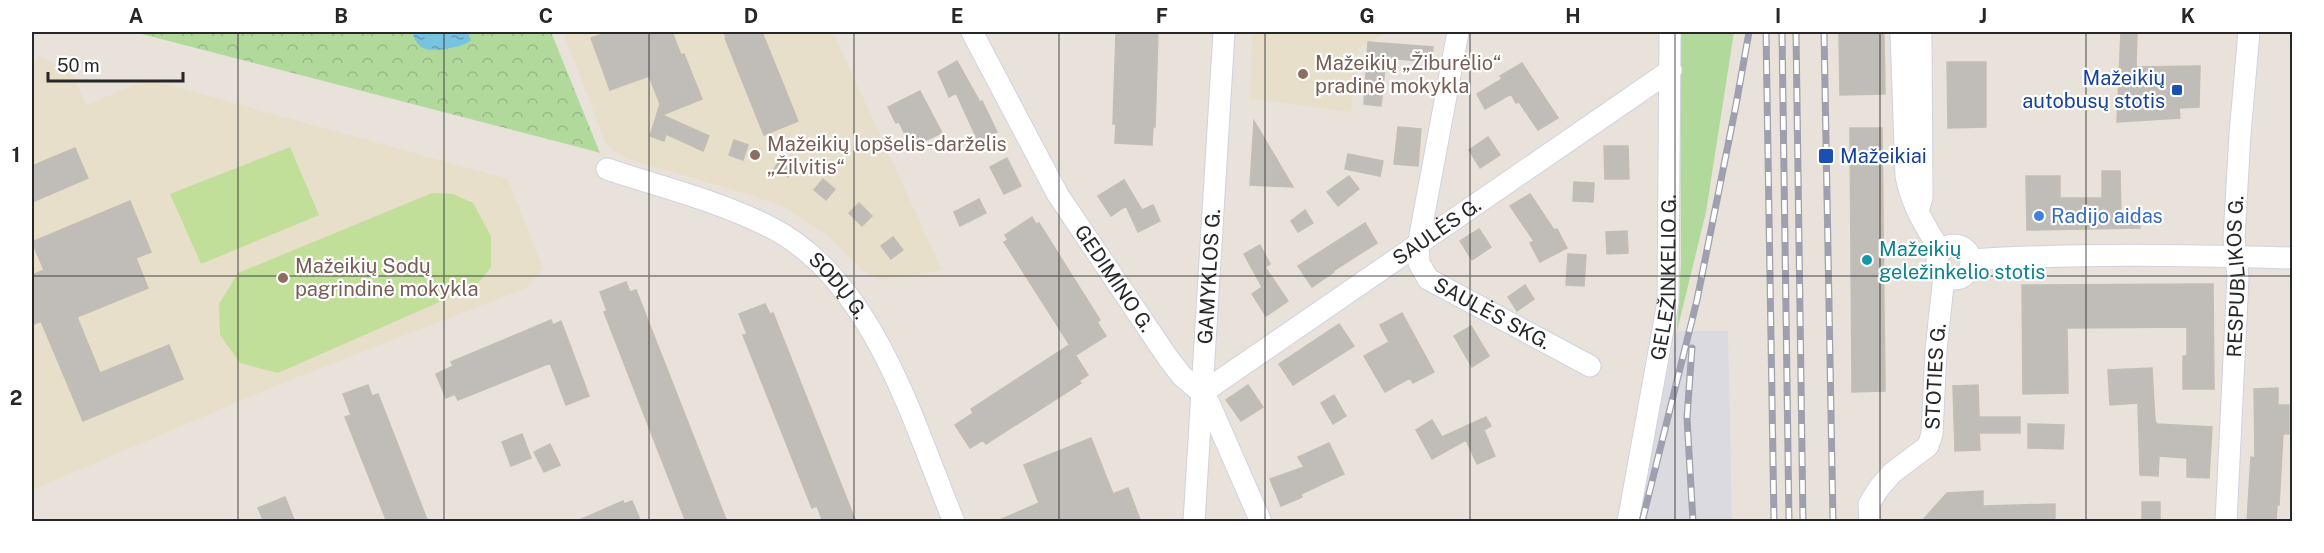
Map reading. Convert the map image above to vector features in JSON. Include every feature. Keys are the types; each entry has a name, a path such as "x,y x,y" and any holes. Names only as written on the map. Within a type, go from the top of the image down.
{"street":[{"name":"GEDIMINO G.","path":"972,32 1059,195 1168,358 1209,403 1261,522"},
{"name":"GAMYKLOS G.","path":"1194,522 1224,32"},
{"name":"SAULĖS SKG.","path":"1458,32 1418,246 1419,264 1428,279 1590,366"},
{"name":"GELEŽINKELIO G.","path":"1628,522 1668,302 1670,32"},
{"path":"1901,32 1906,176 1917,214 1941,251"},
{"path":"1917,214 1922,197 1921,32"},
{"name":"RESPUBLIKOS G.","path":"2226,522 2238,277 2234,238 2249,32"},
{"name":"SAULĖS G.","path":"1202,393 1671,70"},
{"name":"SODŲ G.","path":"607,169 743,214 772,228 821,264 868,324 887,358 950,520"},
{"path":"1956,245 1966,250 1971,260 1969,271 1955,279 1944,276 1937,262 1941,251 1956,245"},
{"path":"1971,260 2066,256 2292,258"},
{"name":"STOTIES G.","path":"1870,522 1869,504 1879,488 1892,473 1928,446 1932,434 1936,350 1944,276"}],"shaded area":[{"name":"Mažeikių lopšelis-darželis „Žilvitis“","path":"563,32 833,32 942,270 880,280 863,270 828,236 784,207 628,159 615,152 606,144"},
{"name":"Mažeikių „Žiburėlio“ pradinė mokykla","path":"1252,32 1388,32 1358,49 1351,112 1250,99"},
{"name":"Mažeikių Sodų pagrindinė mokykla","path":"40,56 72,74 87,105 148,79 508,179 543,268 526,288 275,386 32,490 32,62"},
{"path":"1677,331 1728,331 1732,521 1635,522 1643,476"}],"green space":[{"path":"134,32 551,32 600,153 586,149"},
{"path":"1680,32 1734,32 1706,212 1677,331 1681,264"},
{"path":"290,147 319,215 201,264 170,194"},
{"path":"432,193 453,194 473,203 491,236 491,267 476,286 278,373 240,363 220,335 219,304 238,273"}],"water":[{"path":"412,32 465,32 471,40 456,47 440,50 427,49 419,45"}],"building":[{"path":"609,32 672,32 681,55 684,54 702,99 662,115 709,136 703,151 666,134 664,141 650,136 660,104 649,76 610,90 591,38"},
{"path":"724,32 762,32 798,121 764,135"},
{"path":"1116,32 1158,32 1155,127 1153,127 1152,145 1115,143 1116,124 1113,124"},
{"path":"1839,32 1884,32 1885,94 1840,95"},
{"path":"2121,32 2137,32 2136,67 2200,66 2199,107 2179,108 2180,118 2117,122"},
{"path":"1368,42 1433,47 1432,62 1386,58 1381,106 1364,104"},
{"path":"957,61 980,102 982,101 997,132 978,141 956,93 949,97 938,72"},
{"path":"1947,62 1986,62 1986,127 1948,128"},
{"path":"1522,63 1558,118 1538,130 1511,94 1485,109 1477,94 1502,79 1500,76"},
{"path":"920,91 942,133 911,147 899,122 896,123 888,107"},
{"path":"1254,121 1293,187 1250,185"},
{"path":"1398,127 1421,129 1418,166 1394,164"},
{"name":"Mažeikių geležinkelio stotis","path":"1850,128 1882,128 1885,391 1852,392"},
{"path":"1488,137 1500,155 1480,168 1469,150"},
{"path":"734,140 748,145 743,160 729,155"},
{"path":"1604,146 1628,146 1629,179 1605,179"},
{"path":"75,148 88,178 32,202 32,166"},
{"path":"1348,154 1383,161 1380,176 1345,169"},
{"path":"782,156 795,164 788,177 774,169"},
{"path":"1007,158 1021,186 1004,194 990,167"},
{"path":"2102,171 2120,171 2121,215 2140,215 2140,228 2027,230 2026,176 2060,176 2060,198 2102,198"},
{"path":"1349,176 1359,189 1338,206 1327,192"},
{"path":"823,179 835,189 826,200 814,190"},
{"path":"1124,180 1142,210 1153,205 1160,221 1138,232 1126,206 1111,216 1098,196"},
{"path":"1574,182 1594,183 1593,202 1573,201"},
{"path":"1530,194 1554,230 1557,229 1567,248 1540,262 1530,243 1534,241 1510,206"},
{"path":"979,199 986,213 960,226 954,212"},
{"path":"130,201 151,252 136,258 148,288 77,317 100,373 169,345 183,379 83,421 41,321 32,325 32,275 44,270 32,242"},
{"path":"859,203 872,216 862,226 849,213"},
{"path":"1305,210 1313,223 1298,232 1291,221"},
{"path":"1032,217 1036,224 1039,223 1100,320 1097,322 1106,336 1076,355 1004,242 1008,240 1005,235"},
{"path":"1365,223 1377,243 1312,287 1298,266"},
{"path":"1479,229 1491,247 1472,260 1460,241"},
{"path":"1627,231 1628,253 1607,254 1606,232"},
{"path":"893,237 903,250 891,259 881,246"},
{"path":"1260,245 1270,264 1265,267 1288,301 1266,316 1252,294 1262,287 1244,254"},
{"path":"1568,254 1586,255 1584,286 1566,285"},
{"path":"626,282 630,292 636,290 727,522 686,522 604,312 607,311 600,292"},
{"path":"2213,284 2214,389 2183,389 2183,356 2187,356 2187,327 2067,328 2068,393 2023,394 2022,285"},
{"path":"1525,285 1534,299 1517,311 1508,297"},
{"path":"765,304 770,314 773,313 856,522 823,522 817,506 812,508 743,335 747,334 739,314"},
{"path":"1402,313 1434,372 1413,383 1410,378 1385,392 1364,356 1389,342 1380,325"},
{"path":"551,320 553,325 561,321 589,396 566,405 550,363 458,400 455,394 446,398 436,374 453,366 451,362"},
{"path":"1339,324 1354,346 1293,385 1279,364"},
{"path":"1471,326 1489,356 1472,367 1454,336"},
{"path":"1069,345 1088,375 1079,381 1081,383 986,444 983,440 970,448 955,425 973,413 971,409"},
{"path":"2152,368 2157,424 2212,427 2209,478 2187,477 2187,458 2159,456 2158,476 2140,475 2138,403 2110,405 2108,370"},
{"path":"368,385 372,396 378,394 428,522 387,522 345,417 351,415 343,394"},
{"path":"1248,385 1263,407 1241,421 1226,400"},
{"path":"1978,385 1979,417 2020,417 2020,433 1979,433 1980,450 1955,451 1953,386"},
{"path":"2278,388 2278,405 2289,405 2289,434 2283,434 2276,522 2247,522 2251,457 2255,458 2254,389"},
{"path":"1334,395 1346,416 1333,424 1321,403"},
{"path":"1486,417 1491,426 1484,430 1495,456 1477,464 1466,440 1432,459 1416,430 1432,420 1442,437"},
{"path":"2028,424 2064,425 2063,449 2028,448"},
{"path":"522,434 531,458 511,466 502,442"},
{"path":"1091,438 1113,494 1128,488 1141,522 995,522 1039,503 1024,465"},
{"path":"1329,443 1344,474 1281,506 1270,479 1304,467 1298,457"},
{"path":"550,444 560,465 544,472 534,452"},
{"path":"1983,491 1983,506 2055,504 2055,522 1921,522 1947,493"},
{"path":"285,497 295,522 264,522 258,508"},
{"path":"623,501 624,504 632,501 641,522 575,522"},
{"path":"2142,502 2160,502 2160,522 2142,522"}],"railway":[{"path":"1642,522 1697,300 1749,32"},
{"path":"1766,32 1774,522"},
{"path":"1782,32 1789,522"},
{"path":"1796,32 1803,522"},
{"path":"1824,32 1833,522"},
{"path":"1692,348 1687,418 1693,522"}],"place":[{"name":"Mažeikių „Žiburėlio“ pradinė mokykla","path":"1303,74"},
{"name":"Mažeikių autobusų stotis","path":"2177,90"},
{"name":"Mažeikių lopšelis-darželis „Žilvitis“","path":"755,155"},
{"name":"Mažeikiai","path":"1826,156"},
{"name":"Radijo aidas","path":"2039,216"},
{"name":"Mažeikių geležinkelio stotis","path":"1867,260"},
{"name":"Mažeikių Sodų pagrindinė mokykla","path":"283,278"}]}
